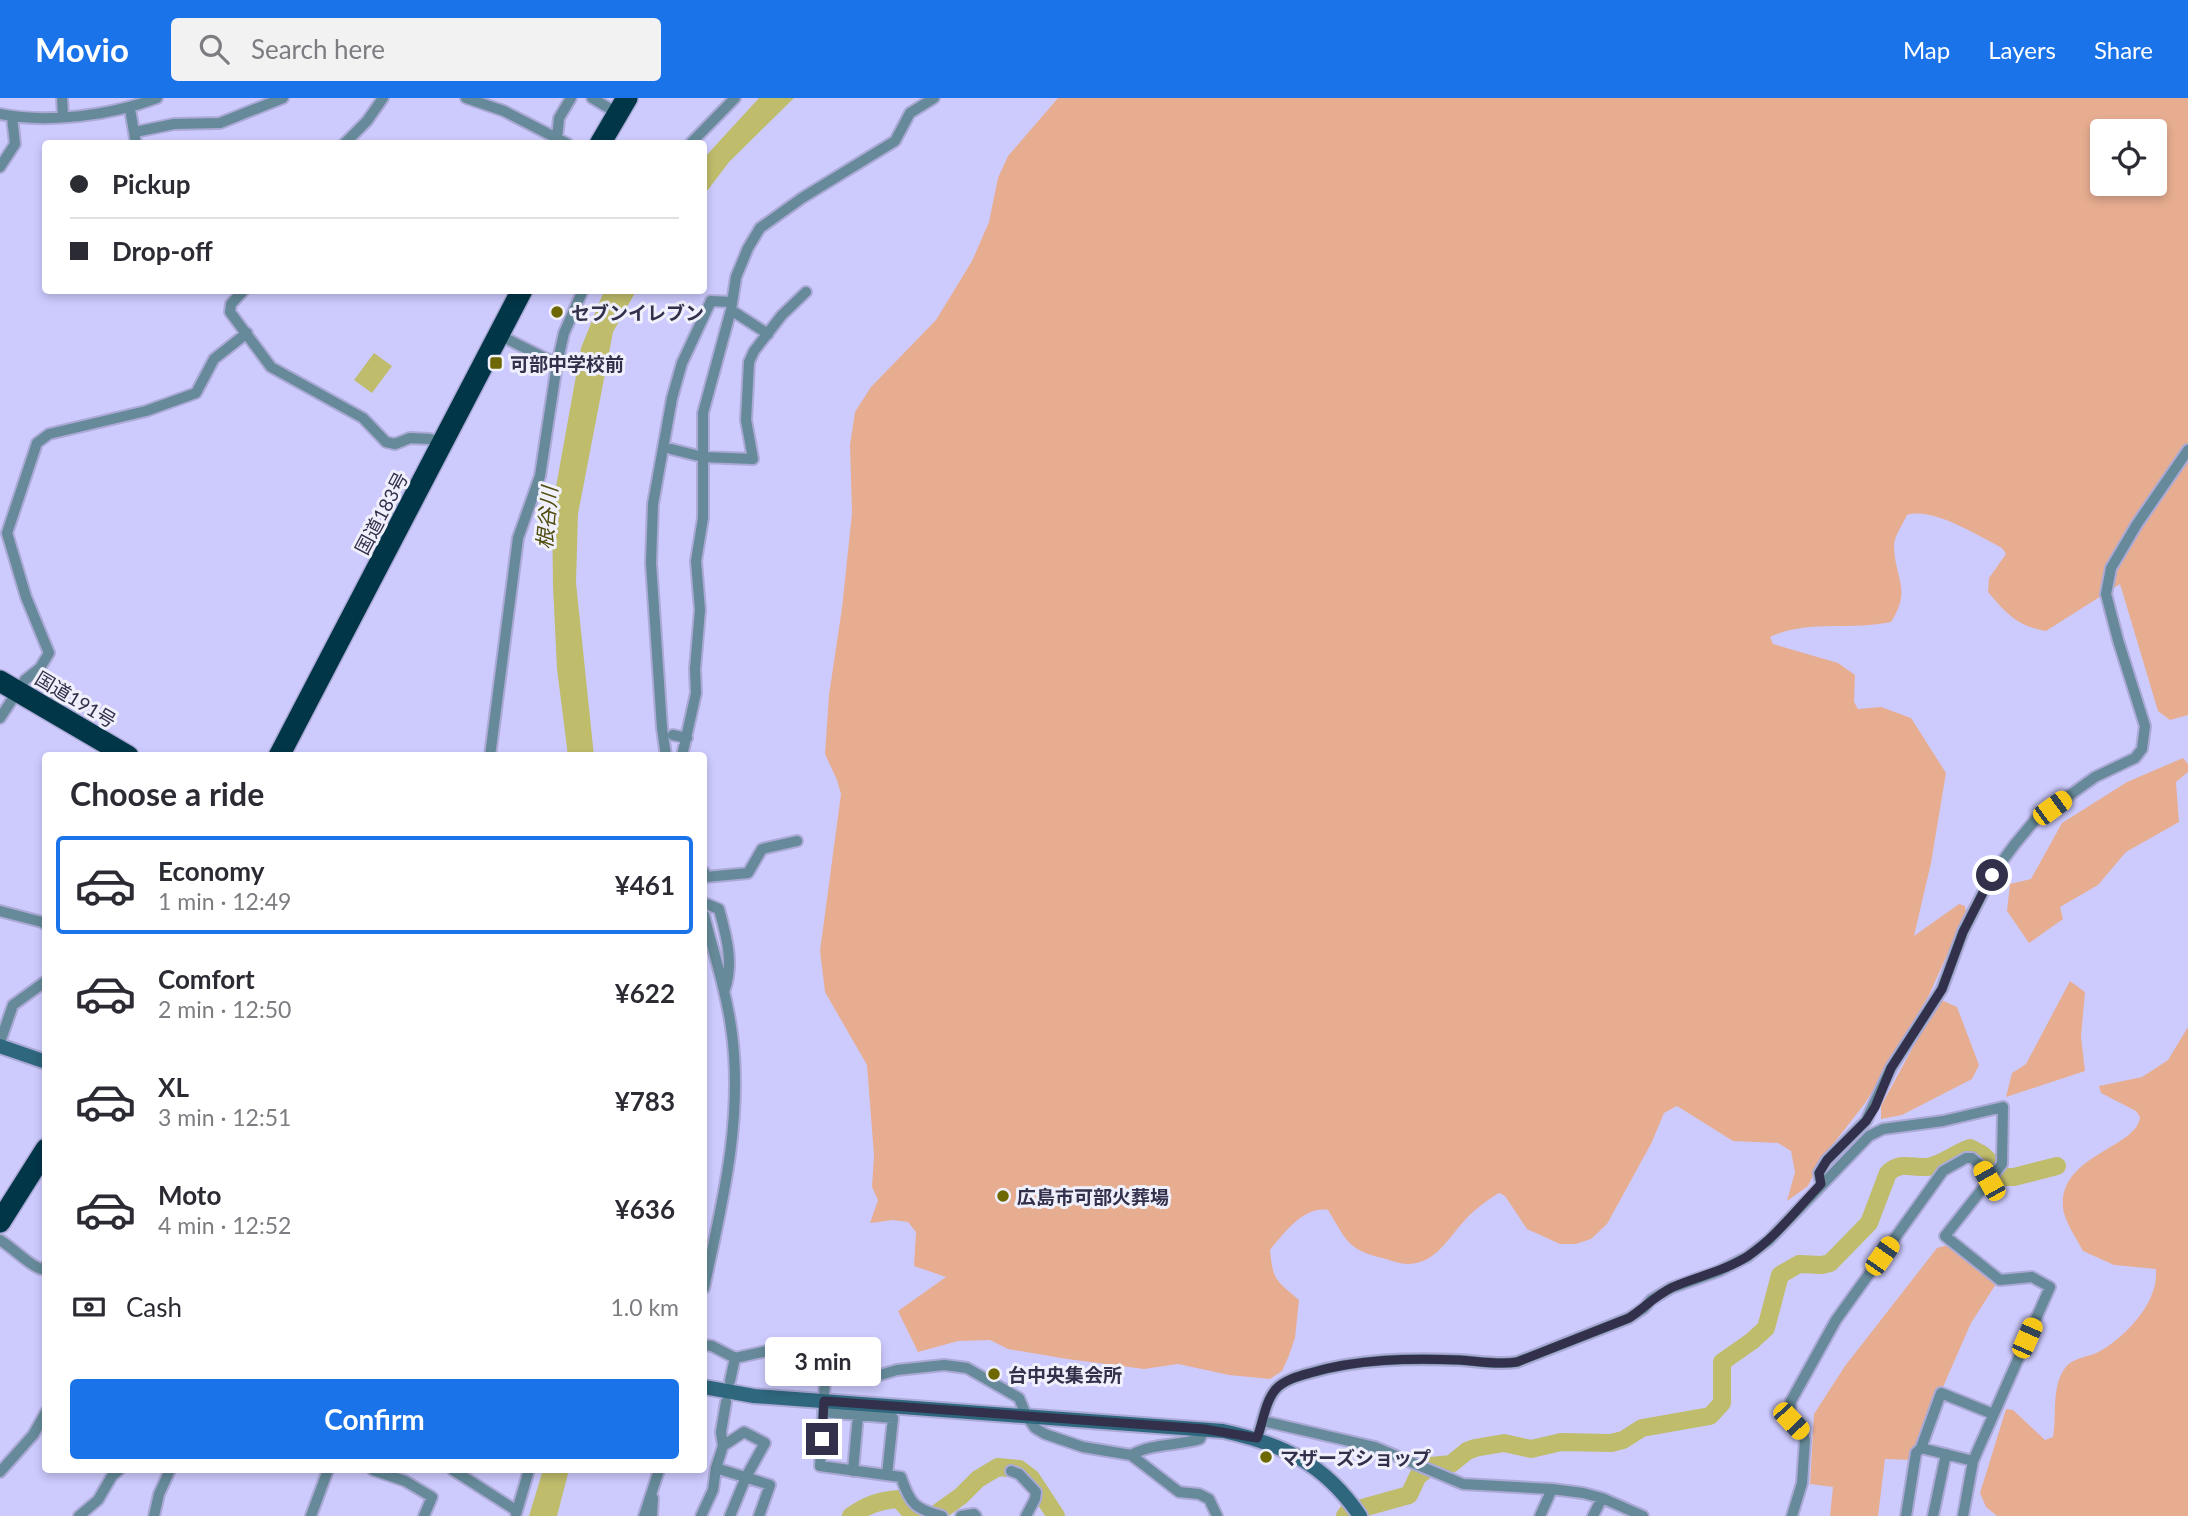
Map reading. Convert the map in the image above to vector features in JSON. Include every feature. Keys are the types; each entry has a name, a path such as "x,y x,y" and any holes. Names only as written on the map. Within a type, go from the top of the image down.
{"highway":[{"path":"602,140 622,106"},
{"name":"国道183号","path":"281,752 520,294"},
{"name":"国道191号","path":"9,686 121,752"},
{"path":"0,1223 42,1155"}],"street":[{"path":"62,98 63,116"},
{"path":"0,167 15,144 6,116 63,116 130,108 157,98"},
{"path":"130,108 135,138 174,124 220,123 283,98"},
{"path":"348,140 367,121 383,98"},
{"path":"466,98 504,110 561,140"},
{"path":"592,98 622,106"},
{"path":"694,140 735,98"},
{"path":"683,752 696,692 695,669 700,610 696,561 703,518 703,413 732,306 736,277 760,228 802,198 895,141 910,113 934,98"},
{"path":"557,138 559,118 566,99"},
{"path":"671,449 703,457 753,459 746,420 749,362 754,351 782,315 806,292"},
{"path":"241,294 230,307 271,367 363,418 386,442 395,444 410,438 443,442"},
{"path":"491,752 517,547 540,476 564,333 581,294"},
{"path":"665,752 651,563 653,504 672,398 682,363 711,300 732,306 768,334"},
{"path":"0,718 9,686 25,680 40,668 49,653 26,597 7,533 19,490 37,443 49,433 146,411 195,393 215,359 247,333"},
{"path":"499,335 557,364"},
{"path":"1821,1184 1819,1173 1827,1160 1866,1121 1875,1107 1891,1068 1942,989 1963,932 2001,863 2035,820 2095,777 2135,758 2142,749 2145,726 2106,594 2111,568 2137,524 2188,450"},
{"path":"673,735 687,738"},
{"path":"707,877 748,873 762,849 797,841"},
{"path":"707,904 719,909 729,946 728,982 724,992"},
{"path":"0,911 42,922"},
{"path":"707,927 733,1037 734,1135 724,1199 707,1275"},
{"path":"42,984 13,1005 0,1044 42,1060"},
{"path":"1257,1438 1266,1408 1277,1388 1294,1378 1352,1363 1458,1360 1503,1364 1538,1355 1629,1318 1671,1288 1719,1271 1747,1257 1769,1240 1864,1140 1883,1129 1943,1121 2003,1107 2002,1164 1945,1236 2000,1280 2032,1277 2050,1287 1973,1461 1963,1516"},
{"path":"1793,1516 1802,1483 1805,1440 1791,1421 1791,1401 1836,1320 1943,1171 1966,1158 1972,1158 1994,1175"},
{"path":"0,1240 14,1248 35,1267 42,1268"},
{"path":"707,1345 735,1358 776,1349 816,1353 826,1361 880,1375 897,1370 944,1365 967,1368 1019,1398 1035,1428 1045,1434 1083,1447 1131,1455 1179,1492 1199,1494 1209,1499 1217,1516"},
{"path":"730,1381 735,1358"},
{"path":"826,1361 820,1466 901,1478 908,1496 918,1508 937,1515"},
{"path":"707,1387 824,1406 858,1415 893,1418 887,1475"},
{"path":"1906,1516 1916,1453 1921,1448 1941,1394 1993,1414"},
{"path":"701,1516 713,1490 723,1446 721,1432 726,1402"},
{"path":"824,1406 1026,1415 1204,1429 1257,1438 1292,1452 1314,1466 1337,1485 1360,1516"},
{"path":"853,1471 858,1415"},
{"path":"0,1472 33,1435 42,1419"},
{"path":"1263,1421 1375,1447 1474,1486 1552,1489 1602,1497 1643,1516"},
{"path":"1131,1455 1143,1448 1200,1440 1204,1429"},
{"path":"723,1446 744,1432 765,1443 730,1516"},
{"path":"1921,1448 1973,1461"},
{"path":"1933,1516 1946,1454"},
{"path":"716,1468 770,1485 759,1516"},
{"path":"1011,1471 1019,1474 1036,1492 1026,1516"},
{"path":"79,1516 98,1500 115,1473"},
{"path":"154,1516 159,1494 169,1473"},
{"path":"311,1516 327,1473"},
{"path":"457,1473 516,1513 528,1473"},
{"path":"644,1516 658,1473"},
{"path":"407,1475 432,1497 430,1514"},
{"path":"652,1516 653,1484"},
{"path":"1540,1516 1552,1489"},
{"path":"1593,1516 1602,1497"},
{"path":"961,1516 976,1516"}],"shaded area":[{"path":"759,98 794,98 729,162 707,191 707,155"},
{"path":"1058,98 2188,98 2188,715 2170,720 2158,711 2120,584 2046,631 2036,629 2013,618 1988,592 1989,578 2006,554 2002,548 1942,519 1929,515 1907,515 1894,542 1901,592 1897,611 1891,622 1799,628 1770,637 1773,644 1838,663 1855,675 1854,702 1858,709 1881,707 1911,718 1946,773 1931,863 1914,936 1959,904 1965,906 1966,913 1929,995 1866,1102 1820,1161 1808,1186 1787,1201 1795,1172 1791,1151 1778,1143 1733,1141 1677,1106 1664,1113 1652,1142 1607,1224 1591,1239 1576,1244 1560,1244 1527,1229 1505,1196 1499,1193 1473,1212 1434,1255 1417,1263 1400,1263 1356,1248 1345,1238 1328,1210 1319,1210 1303,1216 1270,1250 1274,1274 1299,1300 1295,1338 1288,1358 1282,1371 1270,1379 1229,1375 1178,1364 1144,1369 1067,1359 1008,1349 990,1340 958,1341 918,1352 898,1311 946,1277 914,1266 916,1232 908,1222 893,1220 870,1223 878,1200 872,1187 874,1156 867,1065 825,992 820,951 841,794 825,754 829,695 852,513 850,445 855,412 871,387 936,320 972,261 989,222 998,178 1008,156"},
{"path":"603,294 634,294 613,332 578,514 576,583 594,752 567,752 557,669 552,509 581,348"},
{"path":"374,353 392,366 372,393 354,380"},
{"path":"2183,758 2188,764 2188,772 2176,782 2179,822 2126,852 2098,885 2060,907 2063,919 2029,943 2007,911 2010,884 2031,879 2062,823 2127,782"},
{"path":"2070,981 2085,992 2081,1037 2085,1071 2006,1097 2012,1073 2026,1064"},
{"path":"1939,999 1957,1007 1979,1065 1972,1079 1902,1115 1881,1119 1881,1106"},
{"path":"2188,1027 2188,1516 1997,1516 1986,1507 1980,1493 2006,1409 2013,1410 2045,1440 2053,1437 2056,1393 2065,1368 2074,1360 2094,1354 2121,1336 2144,1310 2154,1289 2156,1269 2114,1265 2083,1251 2064,1212 2065,1189 2073,1175 2085,1164 2136,1128 2140,1117 2136,1111 2101,1093 2099,1086 2142,1077 2168,1060"},
{"path":"1948,1245 1996,1284 1971,1323 1911,1460 1885,1459 1878,1516 1830,1516 1833,1487 1810,1484 1814,1414 1845,1366 1937,1248"},
{"path":"542,1473 568,1473 557,1516 529,1516"}],"waterway":[{"path":"1345,1516 1348,1512 1409,1495 1418,1476 1431,1466 1451,1464 1475,1448 1504,1443 1531,1449 1561,1442 1611,1443 1623,1440 1642,1428 1710,1416 1722,1403 1722,1362 1766,1328 1780,1275 1799,1264 1830,1263 1869,1223 1888,1173 1893,1169 1902,1166 1933,1166 1970,1148 1983,1155 2005,1177 2057,1166"},
{"path":"933,1516 961,1496 978,1479 998,1467 1019,1469 1031,1478 1056,1516"},
{"path":"851,1516 874,1504 899,1499 914,1516"}],"place":[{"name":"セブンイレブン","path":"557,312"},
{"name":"可部中学校前","path":"496,363"},
{"name":"広島市可部火葬場","path":"1003,1196"},
{"name":"台中央集会所","path":"994,1374"},
{"name":"マザーズショップ","path":"1266,1457"}],"route":[{"path":"822,1439 824,1401 1204,1429 1257,1438 1266,1408 1277,1388 1294,1378 1352,1363 1404,1360 1458,1360 1503,1364 1517,1362 1629,1318 1671,1288 1719,1271 1747,1257 1769,1240 1821,1184 1819,1173 1827,1160 1866,1121 1875,1107 1891,1068 1942,989 1963,932 1986,892 1992,875"}],"water label":[{"name":"根谷川","path":"546,518"}]}
